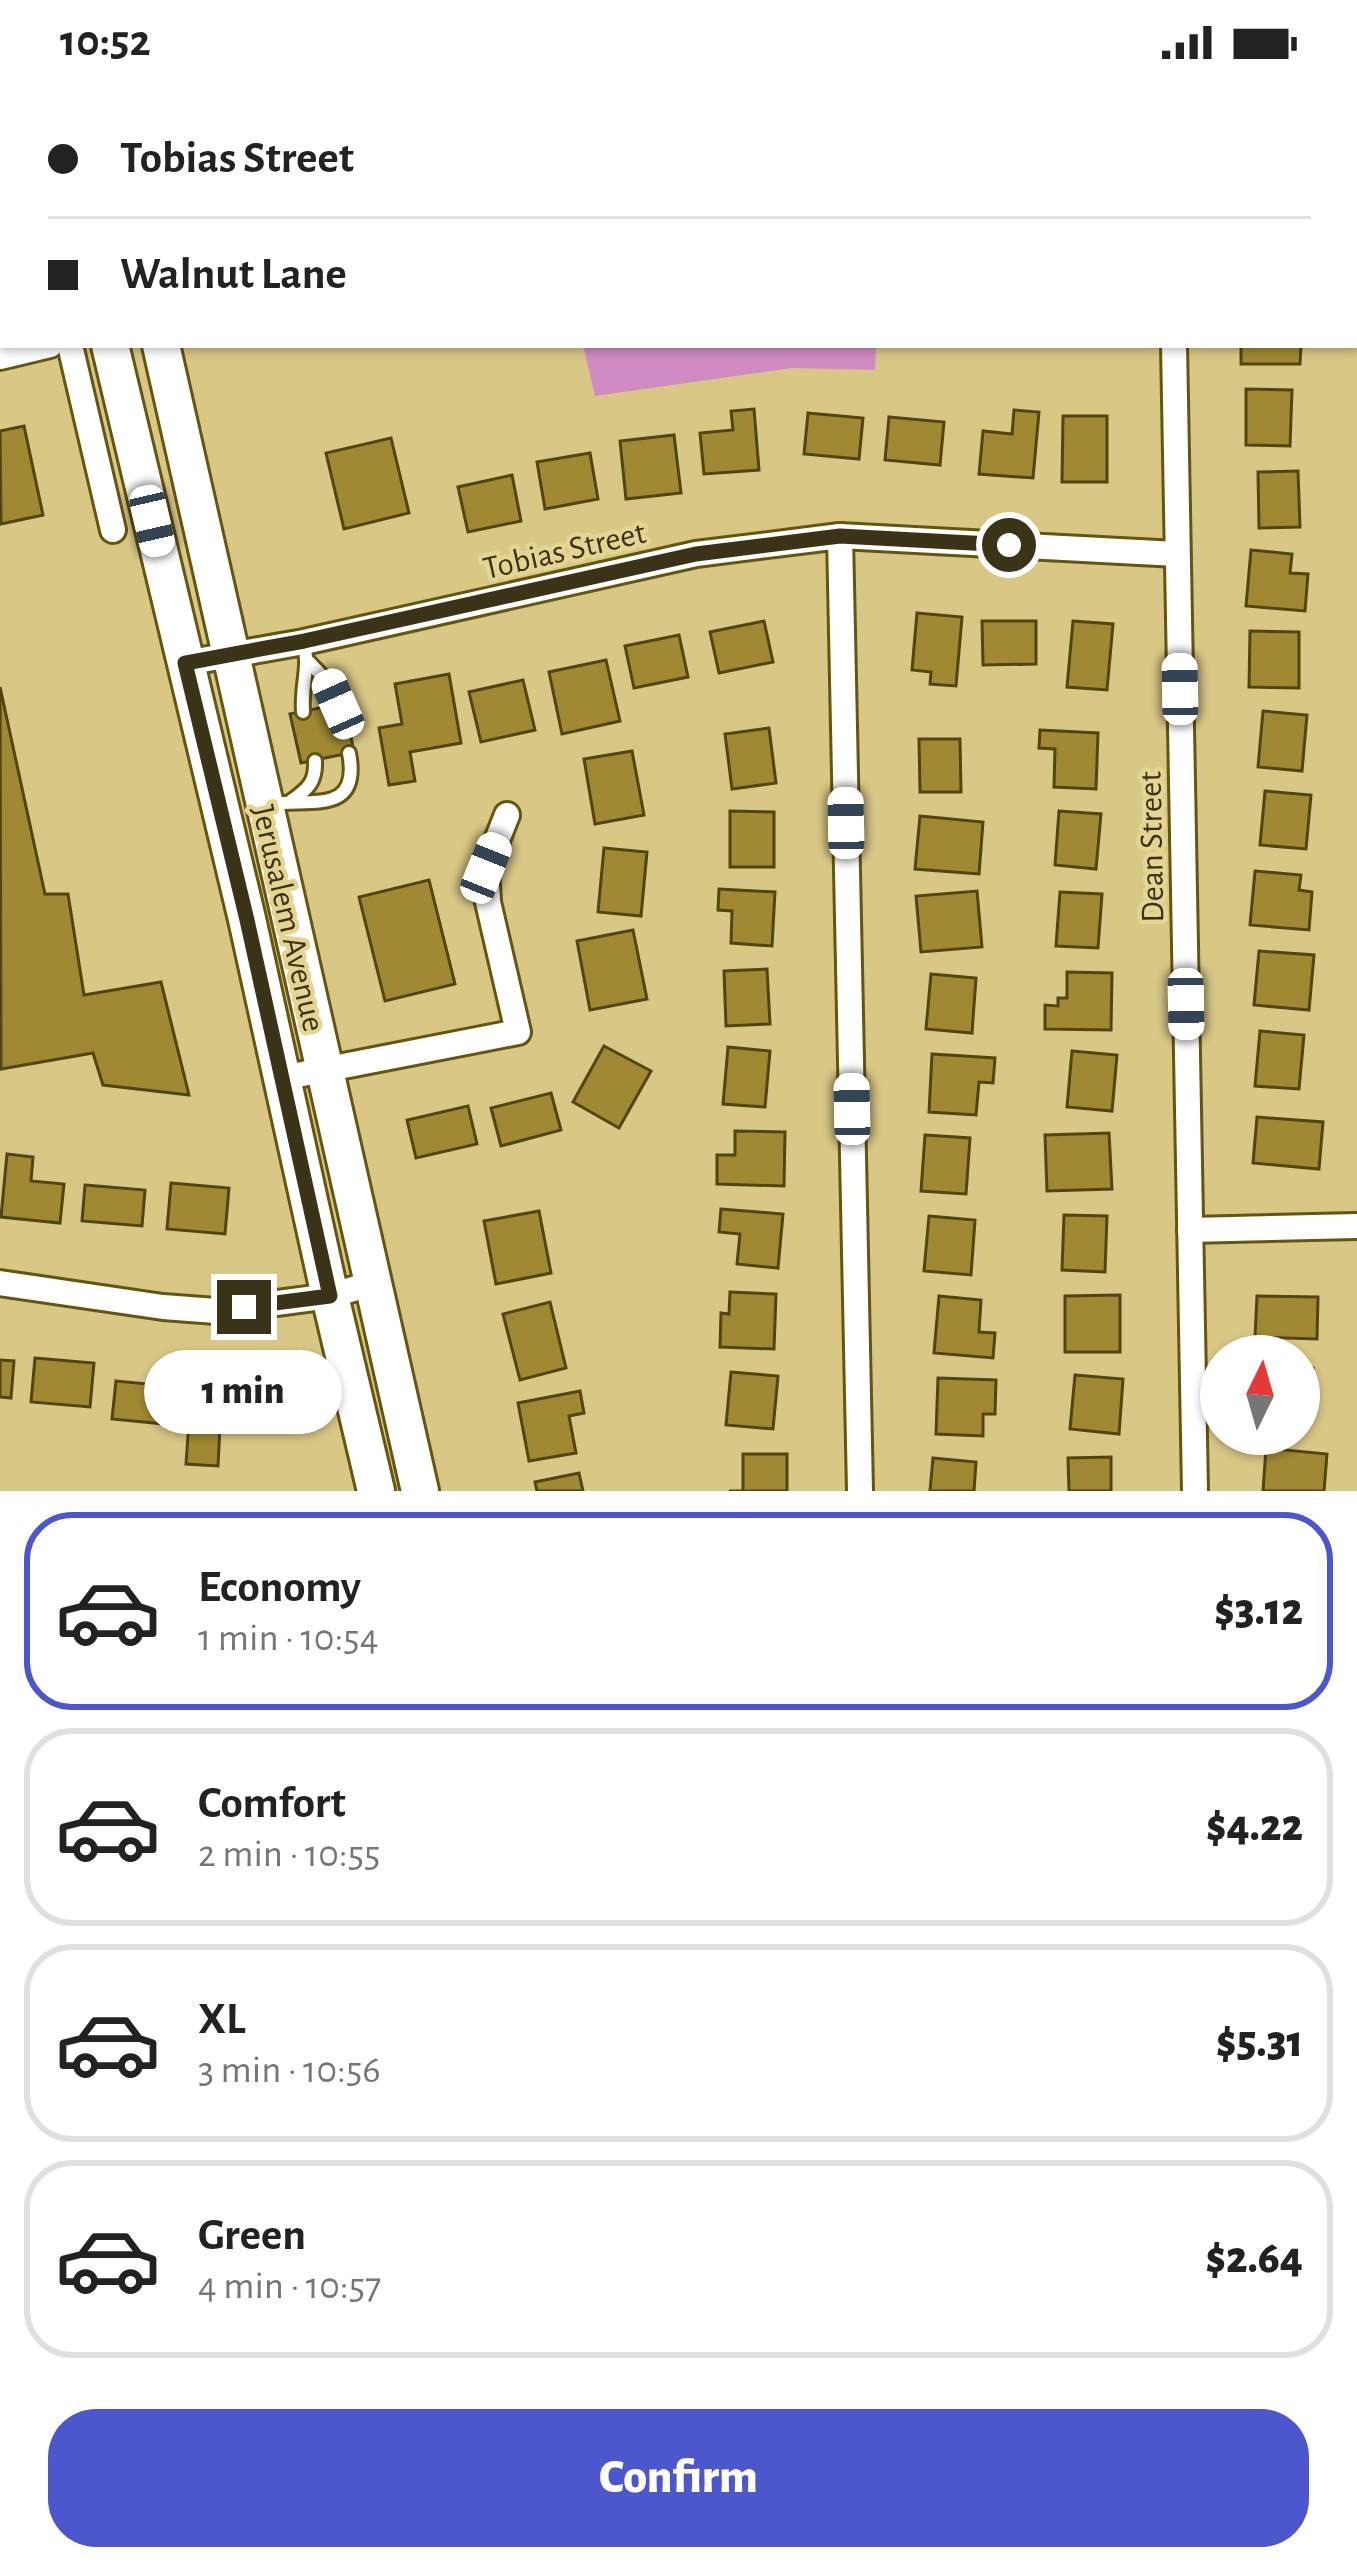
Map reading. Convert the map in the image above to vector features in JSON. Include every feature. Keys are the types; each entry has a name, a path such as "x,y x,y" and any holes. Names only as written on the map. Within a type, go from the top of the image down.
{"main road":[{"name":"Jerusalem Avenue","path":"111,348 376,1491"},
{"name":"Jerusalem Avenue","path":"162,348 231,654 278,803 325,1070 420,1491"}],"street":[{"path":"0,357 38,348"},
{"path":"71,348 113,530"},
{"name":"Dean Street","path":"1174,348 1195,1491"},
{"path":"840,536 860,1491"},
{"name":"Tobias Street","path":"185,663 231,654 306,651 696,554 840,536 1177,554"},
{"path":"282,1078 518,1032 488,902 486,868 507,815"},
{"path":"1190,1230 1357,1226"},
{"path":"0,1283 216,1311 330,1296 373,1283"}],"lane":[{"path":"306,651 338,704"},
{"path":"303,712 306,651"},
{"path":"278,803 322,803 345,792 352,774 349,753"},
{"path":"278,803 308,790 316,776 315,761"}],"shaded area":[{"path":"584,348 876,348 875,370 792,368 595,396"}],"building":[{"path":"1241,348 1301,348 1300,364 1241,364"},
{"path":"1246,389 1292,390 1290,446 1246,445"},
{"path":"754,409 759,470 704,474 700,433 733,430 731,411"},
{"path":"1014,410 1039,412 1033,478 979,474 983,431 1012,434"},
{"path":"808,413 863,418 859,459 804,454"},
{"path":"1063,416 1107,416 1107,482 1062,482"},
{"path":"889,417 944,422 940,465 885,460"},
{"path":"24,426 43,515 1,524 0,431"},
{"path":"674,435 681,493 626,499 620,441"},
{"path":"391,438 409,513 344,529 326,453"},
{"path":"590,453 598,499 545,509 537,462"},
{"path":"1298,471 1300,527 1259,528 1258,472"},
{"path":"512,475 521,521 468,532 458,487"},
{"path":"1251,550 1292,554 1290,573 1308,574 1305,611 1246,606"},
{"path":"917,613 962,617 956,686 930,684 931,672 912,670"},
{"path":"764,621 773,662 719,673 710,632"},
{"path":"982,621 1036,621 1036,664 983,665"},
{"path":"1073,621 1113,624 1107,690 1067,687"},
{"path":"1250,631 1299,632 1299,688 1249,687"},
{"path":"679,635 688,677 634,688 625,646"},
{"path":"606,660 620,721 562,734 549,672"},
{"path":"449,674 461,743 410,752 415,781 389,785 379,728 402,724 395,684"},
{"path":"523,680 535,730 481,742 469,692"},
{"path":"0,687 45,894 68,894 84,995 161,982 189,1095 103,1085 93,1053 1,1069"},
{"path":"344,703 354,752 301,763 290,714"},
{"path":"1263,711 1307,715 1302,771 1258,767"},
{"path":"769,728 776,783 732,789 725,734"},
{"path":"1040,730 1098,733 1096,789 1054,787 1055,749 1039,748"},
{"path":"919,739 960,739 961,792 920,792"},
{"path":"632,751 644,815 595,824 584,759"},
{"path":"1265,791 1311,795 1306,849 1260,845"},
{"path":"730,811 774,812 774,867 730,867"},
{"path":"1059,811 1101,814 1096,869 1055,865"},
{"path":"920,816 983,822 979,874 915,869"},
{"path":"604,848 647,852 641,916 598,912"},
{"path":"1255,871 1301,875 1299,890 1312,892 1309,930 1250,925"},
{"path":"429,880 455,984 385,1001 359,897"},
{"path":"719,889 775,892 772,946 731,943 732,911 718,910"},
{"path":"977,891 982,947 921,952 916,896"},
{"path":"1060,892 1102,894 1098,948 1056,946"},
{"path":"633,930 647,999 590,1010 577,941"},
{"path":"1259,951 1314,955 1309,1010 1254,1005"},
{"path":"767,969 770,1024 726,1026 724,971"},
{"path":"1067,972 1112,973 1111,1030 1045,1029 1045,1005 1058,1006 1058,998 1067,998"},
{"path":"931,974 976,978 972,1033 926,1029"},
{"path":"1260,1031 1304,1035 1299,1089 1255,1086"},
{"path":"604,1046 651,1071 619,1128 573,1102"},
{"path":"728,1047 770,1051 765,1107 723,1104"},
{"path":"1072,1051 1117,1055 1112,1111 1067,1107"},
{"path":"932,1054 995,1058 993,1083 979,1082 976,1115 929,1112"},
{"path":"551,1093 561,1130 501,1146 491,1108"},
{"path":"468,1106 477,1144 416,1158 407,1120"},
{"path":"1257,1117 1323,1122 1319,1169 1253,1163"},
{"path":"735,1131 785,1132 784,1186 717,1184 717,1155 735,1155"},
{"path":"1109,1133 1112,1189 1047,1191 1045,1135"},
{"path":"925,1135 970,1138 966,1194 921,1191"},
{"path":"7,1154 33,1157 31,1181 64,1184 60,1223 1,1217"},
{"path":"171,1183 229,1188 225,1234 167,1229"},
{"path":"85,1185 145,1190 142,1226 82,1221"},
{"path":"721,1209 783,1214 778,1268 737,1264 740,1234 719,1232"},
{"path":"539,1211 551,1273 496,1284 484,1221"},
{"path":"1064,1215 1107,1216 1105,1272 1062,1270"},
{"path":"929,1216 975,1220 971,1275 924,1271"},
{"path":"730,1292 776,1294 774,1349 720,1347 721,1313 729,1314"},
{"path":"1120,1295 1120,1352 1065,1352 1065,1296"},
{"path":"939,1296 981,1300 979,1332 995,1333 993,1358 934,1353"},
{"path":"1257,1296 1318,1297 1317,1335 1255,1335"},
{"path":"550,1302 566,1368 520,1380 503,1314"},
{"path":"35,1358 94,1363 90,1407 31,1402"},
{"path":"0,1360 14,1361 11,1398 0,1397"},
{"path":"731,1372 778,1376 773,1429 726,1425"},
{"path":"1075,1375 1123,1379 1119,1434 1070,1429"},
{"path":"938,1378 996,1380 995,1414 983,1414 983,1436 936,1434"},
{"path":"208,1379 278,1384 275,1430 220,1427 218,1466 186,1464 190,1406 206,1407"},
{"path":"116,1381 179,1387 175,1425 112,1419"},
{"path":"580,1391 584,1413 569,1416 576,1453 529,1461 518,1403"},
{"path":"743,1454 787,1454 787,1491 743,1491"},
{"path":"1327,1454 1324,1491 1263,1491 1266,1455"},
{"path":"1111,1457 1111,1491 1069,1491 1068,1458"},
{"path":"933,1458 976,1462 974,1491 930,1491"},
{"path":"579,1473 583,1491 537,1491 535,1482"}],"route":[{"path":"244,1307 330,1296 185,663 696,554 840,536 1009,545"}]}
